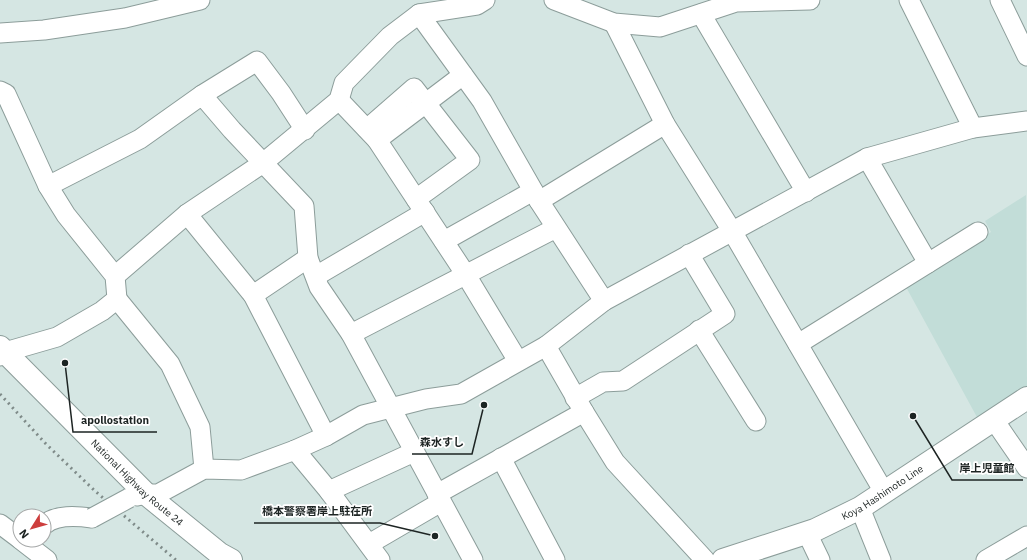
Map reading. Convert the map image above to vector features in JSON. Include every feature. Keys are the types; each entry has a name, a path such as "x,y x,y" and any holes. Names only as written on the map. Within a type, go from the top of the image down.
{"main road":[{"name":"National Highway Route 24","path":"2,352 137,496 220,554 231,560"},
{"name":"Koya Hashimoto Line","path":"723,560 807,533 860,508 1027,398"}],"street":[{"path":"0,33 44,30 125,18 200,0"},
{"path":"115,276 187,214 263,163 339,100 344,83 390,36 420,14 477,5 485,0"},
{"path":"554,0 614,24 660,27 736,2 810,0"},
{"path":"909,0 973,128"},
{"path":"1000,0 1027,56"},
{"path":"420,14 482,101 536,196 604,302"},
{"path":"701,14 806,192"},
{"path":"614,24 666,124 732,231 884,492"},
{"path":"48,186 140,139 202,95 257,61 281,93 304,130"},
{"path":"426,103 463,75"},
{"path":"316,276 420,206 470,160 414,88 372,134"},
{"path":"0,92 6,94 48,186 66,215 115,276 117,299 170,364 200,427 204,469"},
{"path":"202,95 304,206 308,258 319,287 351,334 473,560"},
{"path":"339,100 372,134 466,275 518,361"},
{"path":"52,521 70,516 92,518 137,496 158,494 204,469 241,470 295,450 326,436 363,414 426,399 461,394 546,346 604,302 689,254 867,158 973,128 1027,121"},
{"path":"444,241 536,196 666,124"},
{"path":"867,158 928,263"},
{"path":"187,214 253,295 326,436"},
{"path":"351,334 556,228"},
{"path":"798,344 978,232"},
{"path":"369,544 579,405 603,382 623,381 724,314 689,254"},
{"path":"253,295 308,258"},
{"path":"2,352 57,337 102,311 117,299"},
{"path":"699,330 756,421"},
{"path":"546,346 579,405 615,462 705,560"},
{"path":"994,420 1027,468"},
{"path":"295,450 329,492 380,560"},
{"path":"329,492 414,452"},
{"path":"501,458 555,560"},
{"path":"860,508 881,560"},
{"path":"0,524 12,532"},
{"path":"807,533 820,560"},
{"path":"986,560 1025,544"},
{"path":"33,548 47,560"}],"shaded area":[{"path":"1026,195 1027,386 978,419 906,287 991,232 985,221"}],"railway":[{"path":"0,394 46,444 95,491 176,560"}],"place":[{"name":"apollostation","path":"65,363"},
{"name":"森水すし","path":"484,405"},
{"name":"岸上児童館","path":"913,416"},
{"name":"橋本警察署岸上駐在所","path":"435,536"}]}
